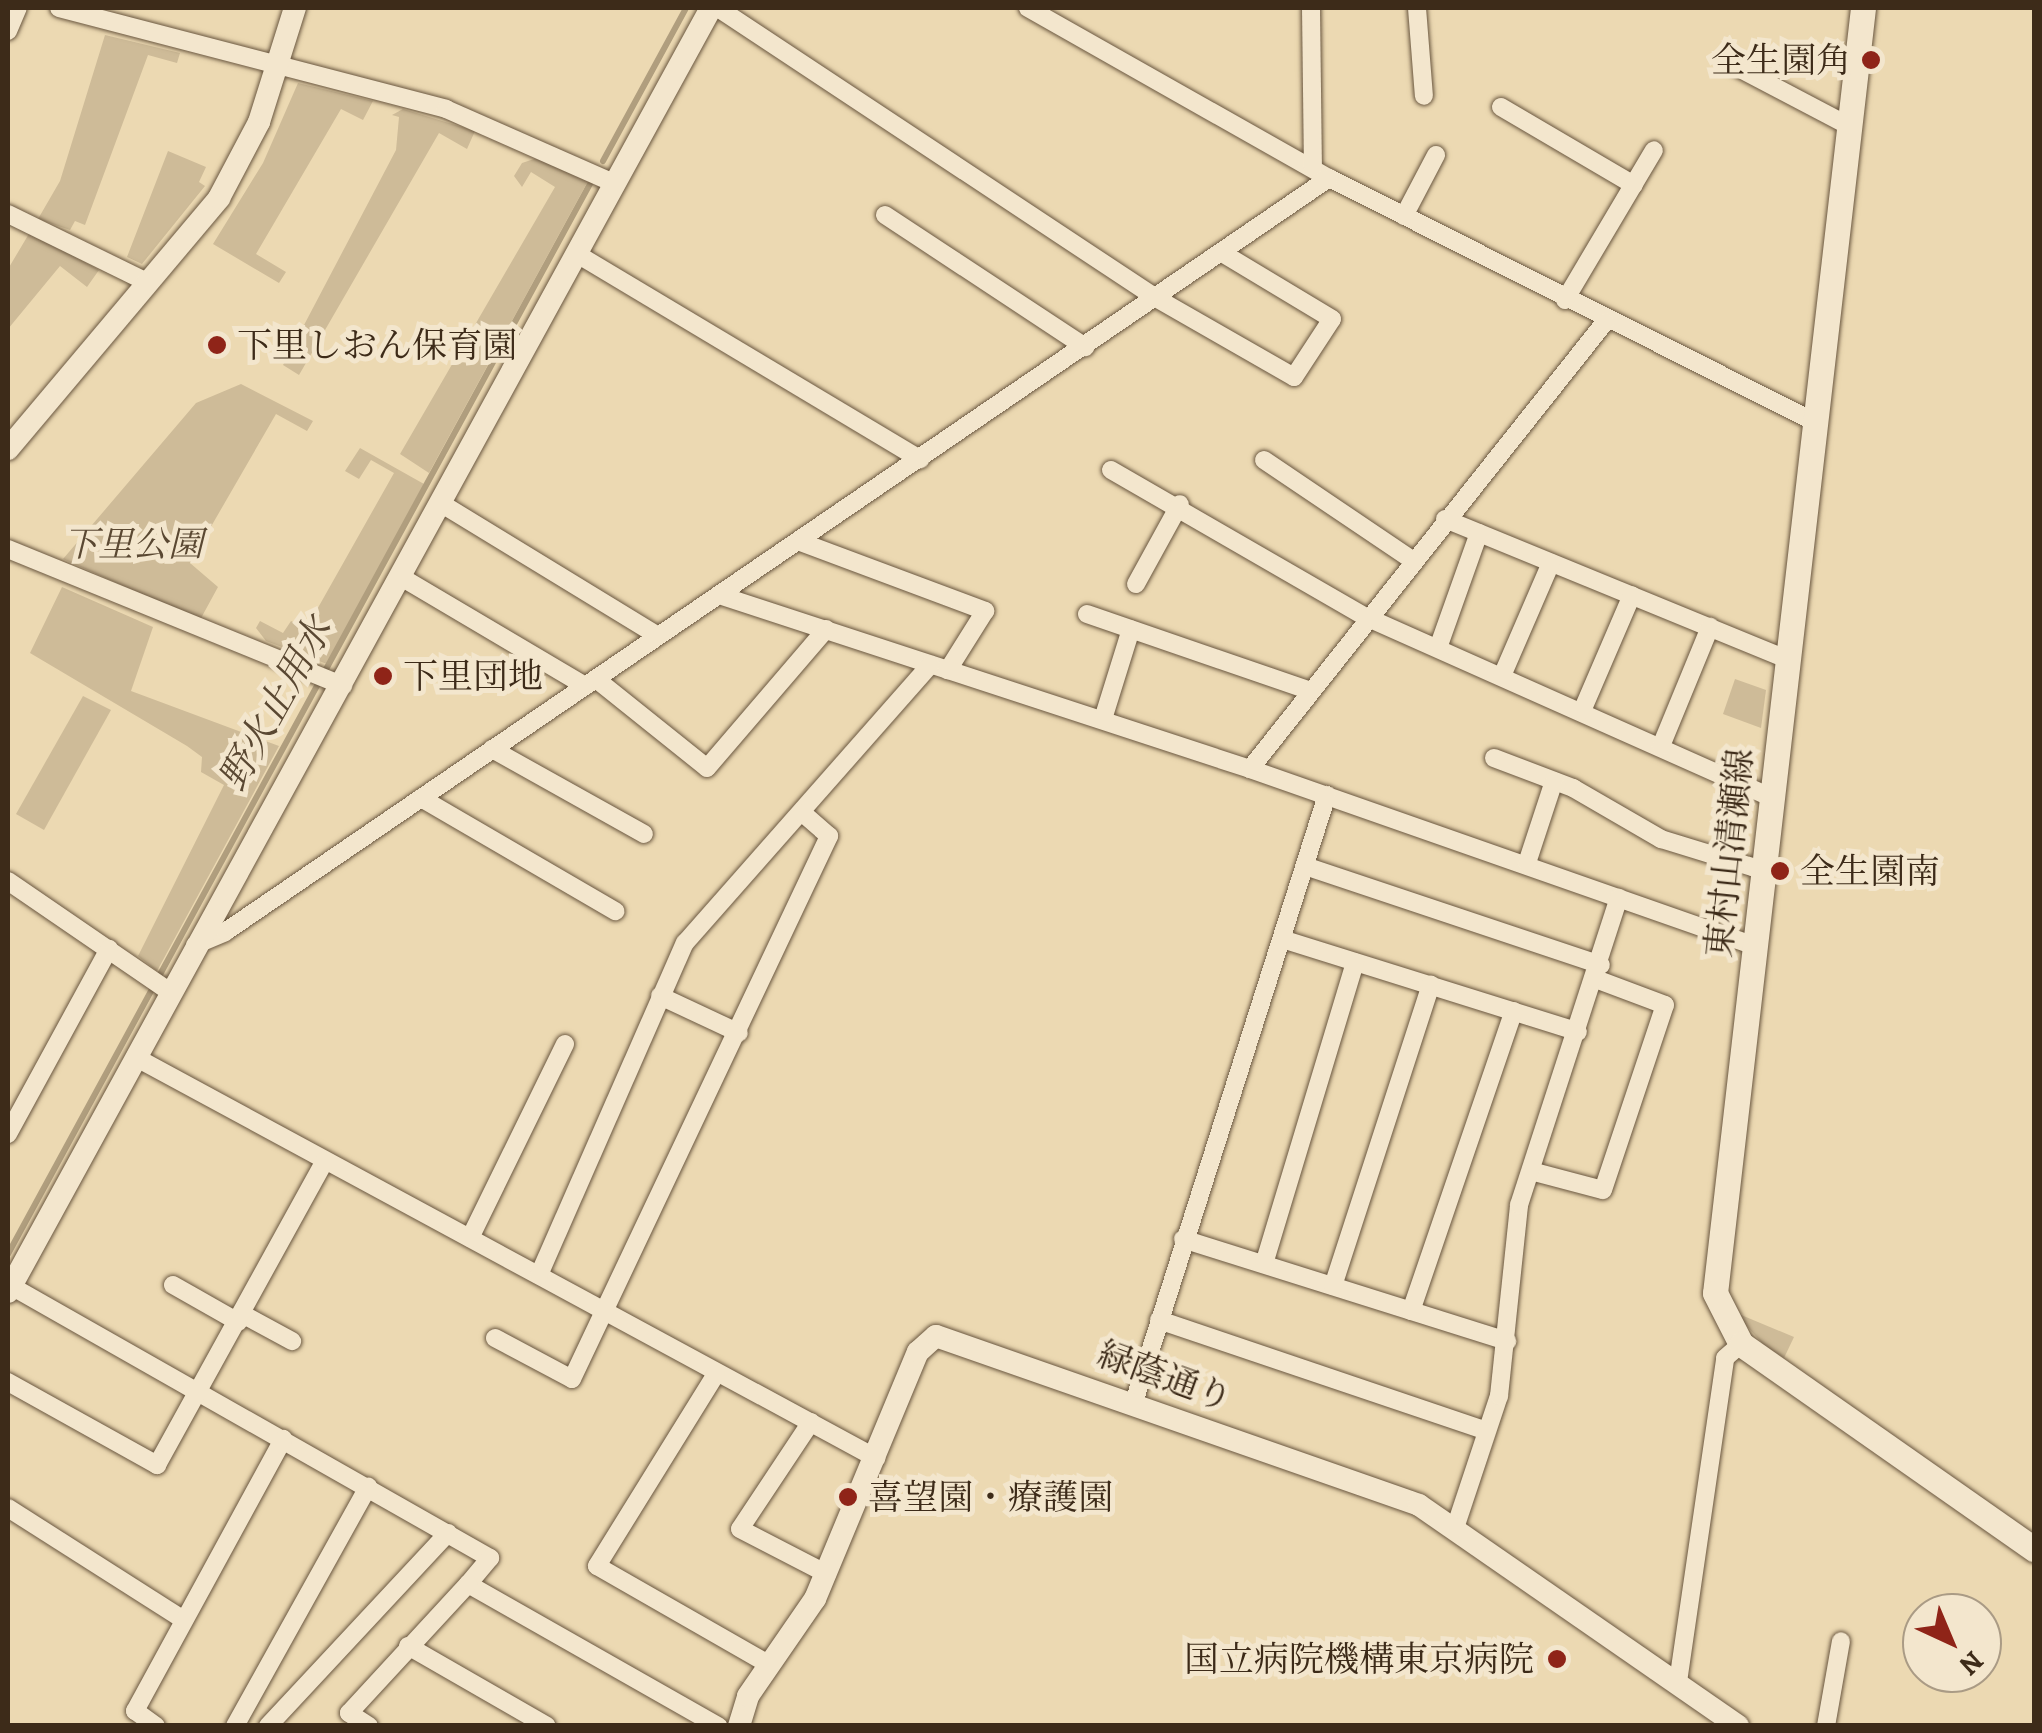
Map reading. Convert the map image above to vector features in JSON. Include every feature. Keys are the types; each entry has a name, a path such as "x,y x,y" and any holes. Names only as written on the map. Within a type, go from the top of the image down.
{"main road":[{"name":"東村山清瀬線","path":"1863,8 1715,1259 1722,1320 1741,1344 2034,1550"}],"street":[{"path":"8,31 18,8"},
{"path":"59,8 491,124 616,184"},
{"path":"8,448 219,198 278,64 295,8"},
{"path":"369,1726 348,1712 490,1558 9,1289 135,1057 163,987 195,945 330,681 401,577 714,8 1156,298 1294,377 1332,319 1222,252"},
{"path":"1028,8 1330,178 1605,322 1815,422"},
{"path":"1311,8 1313,167"},
{"path":"1417,8 1424,96"},
{"path":"1729,64 1848,126"},
{"path":"1500,107 1634,184"},
{"path":"1564,300 1654,150"},
{"path":"1404,216 1436,155"},
{"path":"195,945 225,932 1330,178"},
{"path":"8,214 148,282"},
{"path":"884,214 1085,346"},
{"path":"577,254 920,459"},
{"path":"1250,769 1366,617 1605,322"},
{"path":"1264,460 1412,560"},
{"path":"1111,470 1180,504 1366,617 1770,798"},
{"path":"442,504 658,636"},
{"path":"1136,584 1180,504"},
{"path":"1445,520 1786,659"},
{"path":"1438,648 1479,533"},
{"path":"539,1275 684,943 939,667 985,611 798,542"},
{"path":"8,549 330,681"},
{"path":"1502,676 1552,563"},
{"path":"401,577 590,682 707,768 826,629"},
{"path":"719,595 1528,862 1754,946"},
{"path":"1582,711 1632,595"},
{"path":"1087,614 1310,690"},
{"path":"1661,746 1710,627"},
{"path":"1103,719 1131,629"},
{"path":"492,750 644,834"},
{"path":"1494,758 1554,781 1661,839 1762,870"},
{"path":"1528,862 1554,781"},
{"path":"1134,1402 1327,796"},
{"path":"421,798 616,911"},
{"path":"494,1338 572,1380 829,836 803,813"},
{"path":"1305,866 1598,972 1666,1005 1603,1190 1531,1171"},
{"path":"8,881 163,987"},
{"path":"1456,1524 1486,1432 1507,1341 1520,1205 1619,898"},
{"path":"1282,938 1578,1032"},
{"path":"8,1134 110,949"},
{"path":"1264,1264 1355,962"},
{"path":"1333,1286 1430,985"},
{"path":"660,996 739,1033"},
{"path":"1411,1311 1514,1012"},
{"path":"470,1238 565,1044"},
{"path":"135,1057 876,1458"},
{"path":"8,1382 157,1465 325,1161"},
{"path":"1183,1239 1507,1341"},
{"path":"173,1285 292,1341"},
{"path":"1159,1320 1486,1432"},
{"name":"緑蔭通り","path":"739,1726 768,1664 827,1574 918,1352 936,1336 1134,1402 1456,1524 1738,1726"},
{"path":"1678,1682 1725,1358 1741,1344"},
{"path":"716,1374 597,1566 768,1664"},
{"path":"811,1422 740,1529 827,1574"},
{"path":"156,1726 135,1711 283,1439"},
{"path":"235,1726 368,1487"},
{"path":"8,1508 182,1620"},
{"path":"268,1726 448,1533"},
{"path":"468,1584 718,1726"},
{"path":"1826,1726 1841,1640"},
{"path":"408,1646 547,1726"}],"green space":[{"path":"105,35 180,53 177,63 148,55 85,225 75,221 70,230 38,219 60,181"},
{"path":"298,83 373,101 363,120 341,109 256,254 286,272 279,283 213,244 263,163"},
{"path":"403,109 475,131 467,149 439,133 299,375 283,365 396,150 399,117 392,115"},
{"path":"168,151 206,167 199,182 205,186 142,264 127,257"},
{"path":"537,158 588,181 429,473 400,454 555,187 531,172 522,187 514,176 522,163"},
{"path":"30,232 99,270 87,287 60,266 8,329 8,269"},
{"name":"下里公園","path":"241,384 313,421 307,431 276,414 190,563 218,587 200,620 63,559 196,403"},
{"path":"360,448 424,484 327,664 266,641 256,628 260,621 283,633 291,621 306,629 394,473 371,460 359,479 345,471"},
{"path":"62,587 153,627 131,691 279,746 157,971 138,956 224,785 201,772 202,757 187,746 30,653"},
{"path":"1735,679 1766,690 1761,728 1723,714"},
{"path":"83,696 111,710 44,830 16,814"},
{"path":"1734,1312 1794,1337 1784,1358 1764,1345"}],"waterway":[{"name":"野火止用水","path":"603,161 686,8"},
{"name":"野火止用水","path":"8,1254 592,180"}],"place":[{"name":"全生園角","path":"1871,60"},
{"name":"下里しおん保育園","path":"217,345"},
{"name":"下里団地","path":"383,676"},
{"name":"全生園南","path":"1780,871"},
{"name":"喜望園・療護園","path":"848,1497"},
{"name":"国立病院機構東京病院","path":"1557,1659"}]}
